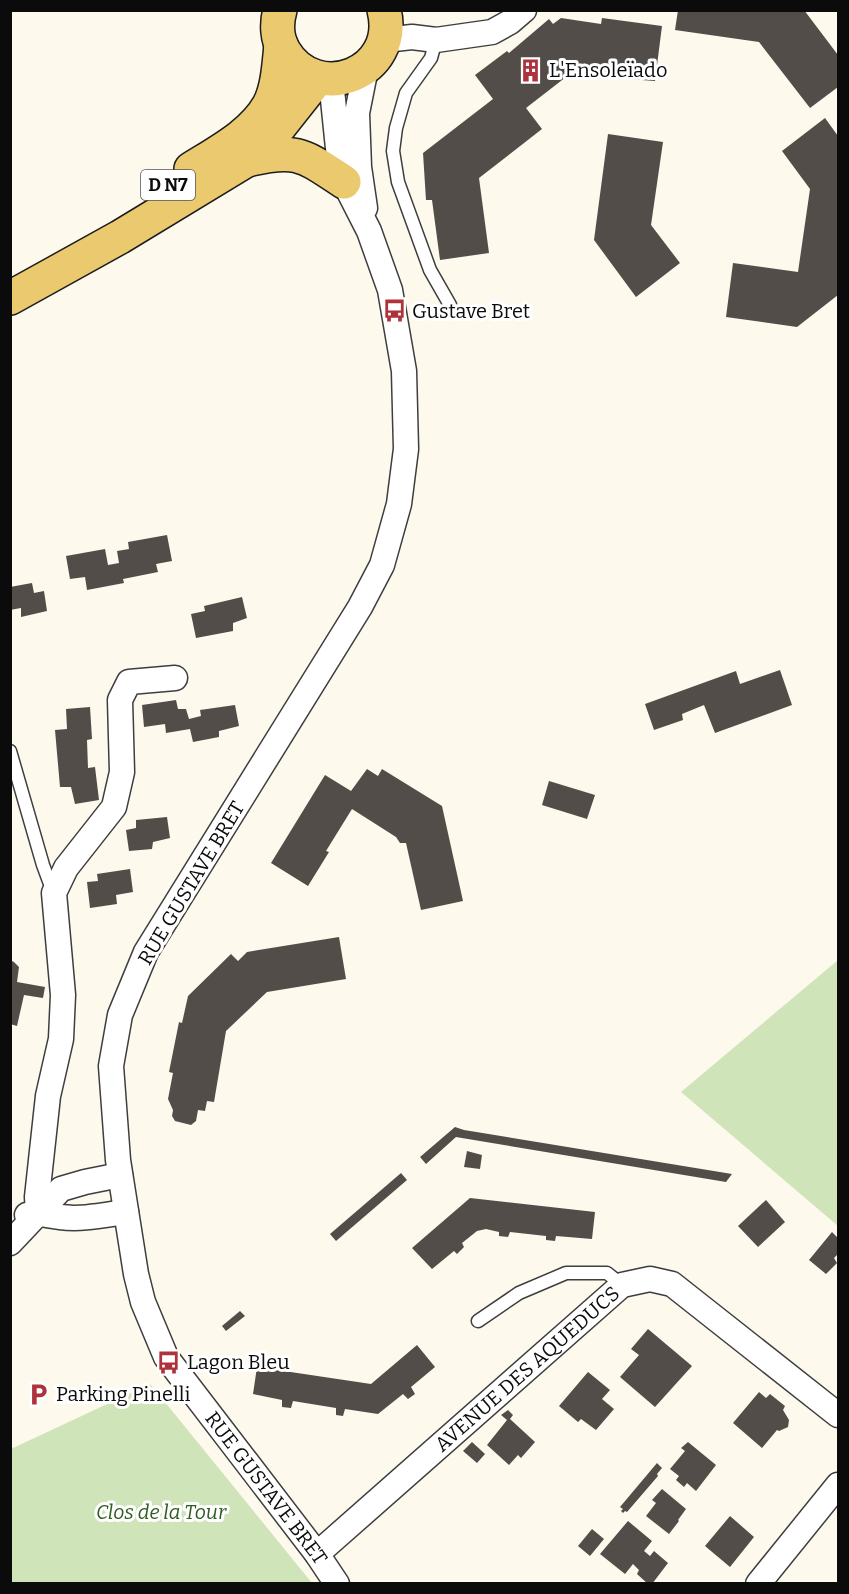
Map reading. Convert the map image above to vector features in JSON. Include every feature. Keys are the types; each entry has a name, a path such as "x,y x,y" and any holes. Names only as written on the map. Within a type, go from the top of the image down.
{"main road":[{"path":"280,10 277,32 281,45 290,60 302,71 324,79 349,77 366,68 378,55 385,18"},
{"name":"D N7","path":"10,292 247,131 269,104 279,70 281,45"},
{"name":"D N7","path":"10,298 120,237 247,160 324,79"},
{"path":"247,160 272,154 304,157 320,165 344,183"}],"street":[{"path":"385,18 412,37 436,40 492,32 510,22 524,10"},
{"name":"RUE GUSTAVE BRET","path":"366,68 357,113 358,167 369,231"},
{"name":"RUE GUSTAVE BRET","path":"324,79 344,183 369,231 390,290 404,371 406,449 399,504 382,565 360,607 146,952 120,1015 111,1066 120,1175 136,1274 143,1302 169,1362 317,1554 337,1584"},
{"path":"38,1212 36,1197 48,1096 61,1039 63,995 54,893 66,868 114,807 122,772 120,700 129,682 175,678"},
{"path":"10,1243 61,1189 120,1175"},
{"path":"10,1219 38,1212 60,1217 92,1217 126,1212"},
{"name":"AVENUE DES AQUEDUCS","path":"317,1554 622,1285 650,1279 672,1284 838,1415"},
{"path":"758,1584 838,1485"}],"lane":[{"path":"436,40 431,58 406,93 396,128 393,151 398,183 430,270 450,305"},
{"path":"10,751 43,865 54,893"},
{"path":"478,1321 519,1293 566,1273 607,1273 622,1285"}],"green space":[{"path":"838,960 838,1226 681,1092"},
{"name":"Clos de la Tour","path":"150,1384 312,1583 11,1583 11,1447"}],"building":[{"path":"678,10 804,10 838,55 838,87 810,108 759,42 675,30"},
{"path":"561,18 601,24 602,18 662,26 655,81 615,78 615,76 588,72 584,68 568,80 566,77 526,108 542,129 479,178 489,253 440,260 432,200 426,200 423,153 493,99 475,75 507,51 509,53 549,19 553,24"},
{"path":"825,118 838,136 838,295 797,327 726,317 733,263 798,272 810,189 782,151"},
{"path":"608,134 663,142 651,225 680,263 636,297 594,240"},
{"path":"167,535 172,561 156,564 158,572 123,579 124,583 87,590 85,577 70,579 66,556 105,549 108,565 119,563 117,551 129,549 128,542"},
{"path":"32,583 34,593 44,591 47,611 21,617 21,608 10,610 10,587"},
{"path":"242,597 247,618 233,623 233,631 196,638 191,614 205,611 204,606"},
{"path":"780,670 792,705 715,733 704,705 682,714 683,720 654,730 645,704 736,671 740,684"},
{"path":"176,700 178,709 186,709 189,719 201,716 200,710 235,705 239,726 219,731 219,737 193,742 190,729 166,733 165,724 144,727 142,705"},
{"path":"90,707 92,739 87,740 88,768 95,767 99,800 75,804 71,787 60,787 55,730 67,729 66,709"},
{"path":"367,769 378,776 382,769 442,806 463,901 421,910 406,843 400,843 396,837 352,809 308,886 271,863 325,775 351,791"},
{"path":"549,781 595,795 587,819 542,805"},
{"path":"167,817 170,838 153,842 152,849 129,851 126,830 136,828 136,820"},
{"path":"130,869 133,892 116,895 117,904 90,908 87,882 98,881 97,874"},
{"path":"339,937 346,979 267,992 226,1031 214,1102 207,1101 205,1111 198,1110 196,1121 191,1125 175,1121 168,1099 173,1073 169,1072 179,1022 182,1023 188,996 231,954 238,961 247,952"},
{"path":"10,960 19,967 17,982 45,987 43,998 24,995 17,1026 10,1024"},
{"path":"455,1127 732,1174 726,1182 456,1137 426,1164 420,1157"},
{"path":"467,1151 482,1155 480,1169 464,1167"},
{"path":"401,1173 407,1180 336,1241 330,1234"},
{"path":"470,1198 595,1212 592,1239 556,1236 555,1241 546,1240 546,1236 510,1232 508,1237 499,1236 499,1232 486,1229 477,1231 462,1243 464,1247 457,1254 454,1251 432,1269 412,1248"},
{"path":"766,1200 785,1222 758,1247 738,1226"},
{"path":"832,1232 838,1238 838,1254 834,1258 837,1263 826,1274 809,1260"},
{"path":"240,1311 245,1316 226,1331 222,1326"},
{"path":"648,1329 692,1366 655,1407 620,1377 639,1355 631,1349"},
{"path":"417,1345 435,1367 411,1387 415,1394 408,1399 403,1394 378,1414 345,1409 343,1416 336,1415 336,1408 293,1401 291,1408 282,1407 282,1400 253,1394 257,1367 371,1384"},
{"path":"588,1372 610,1390 602,1399 614,1409 596,1430 581,1419 578,1422 559,1406"},
{"path":"759,1392 766,1398 770,1394 785,1406 783,1410 789,1420 788,1427 777,1430 762,1448 733,1423"},
{"path":"508,1410 513,1415 510,1419 535,1442 521,1458 518,1455 509,1465 487,1445 507,1420 501,1415"},
{"path":"472,1442 485,1454 477,1463 463,1451"},
{"path":"688,1442 716,1465 696,1491 687,1483 684,1487 676,1480 679,1476 670,1469 685,1451 681,1448"},
{"path":"657,1463 662,1468 658,1476 627,1512 623,1513 620,1507"},
{"path":"662,1489 686,1509 669,1534 646,1516 656,1503 652,1500"},
{"path":"730,1516 754,1537 730,1567 705,1546"},
{"path":"628,1521 652,1541 644,1551 650,1556 654,1551 668,1563 652,1584 648,1584 637,1574 639,1570 633,1564 625,1574 600,1554"},
{"path":"592,1529 604,1539 590,1556 578,1546"}],"place":[{"name":"L'Ensoleïado","path":"531,70"},
{"name":"Gustave Bret","path":"394,311"},
{"name":"Lagon Bleu","path":"169,1362"},
{"name":"Parking Pinelli","path":"38,1394"}]}
